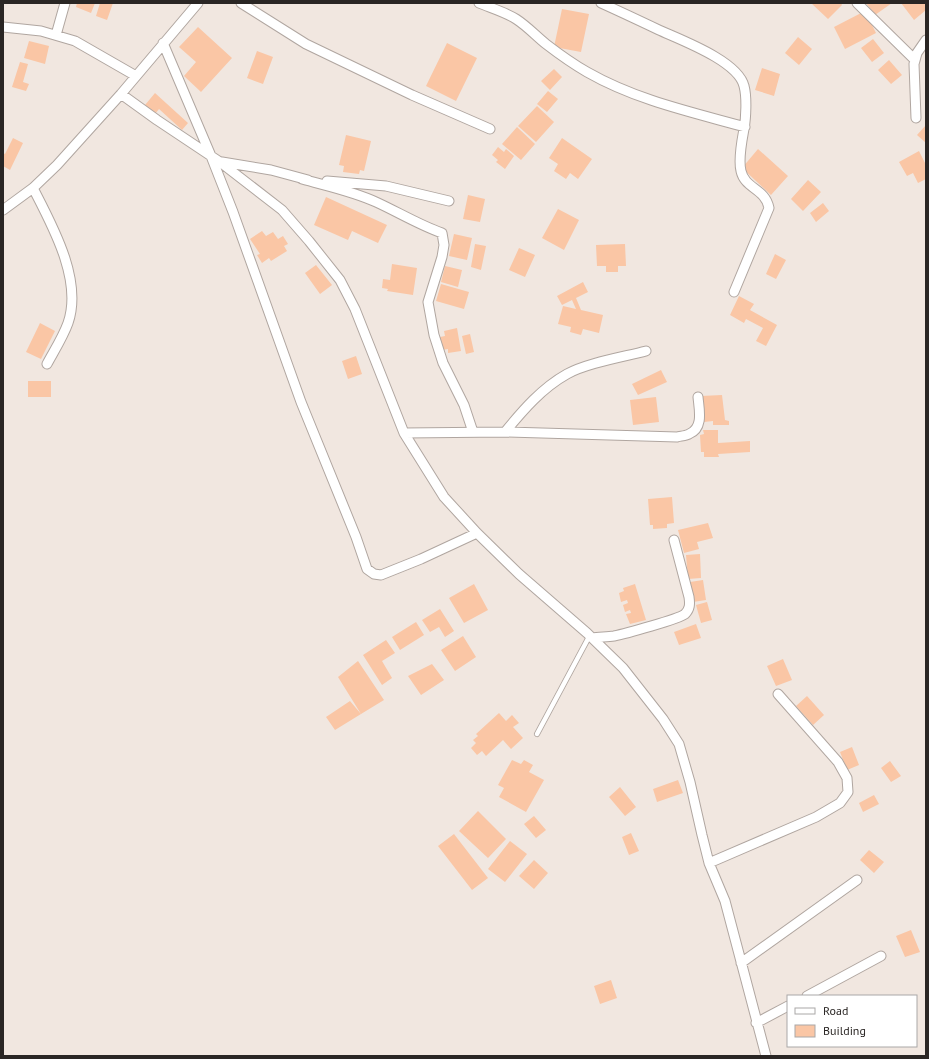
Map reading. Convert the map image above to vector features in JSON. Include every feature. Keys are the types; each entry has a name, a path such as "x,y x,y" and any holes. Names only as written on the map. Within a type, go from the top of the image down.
{"street":[{"path":"56,35 65,3"},
{"path":"3,210 33,188 57,165 121,94 198,3"},
{"path":"241,3 306,44 412,95 490,129"},
{"path":"479,3 515,18 546,44 570,61 602,80 632,94 745,127"},
{"path":"601,3 709,53 738,74 744,85 745,127 741,142 740,169 743,178 765,197 769,208 734,292"},
{"path":"857,3 915,60"},
{"path":"3,27 41,31 74,41 136,76"},
{"path":"916,118 914,64 917,53 926,40"},
{"path":"164,43 233,212 301,402 356,537 367,569 374,574 381,575 421,559 477,533"},
{"path":"121,94 220,162 282,210 309,241 340,280 356,309 404,433 444,496 477,533 539,592 591,637 623,668 646,696 679,744 690,782 709,863 724,900 766,1056"},
{"path":"220,162 271,170 353,193 375,201 431,230 442,234 444,245 442,257 428,302 434,335 443,363 464,405 473,432"},
{"path":"302,179 386,186 449,201"},
{"path":"33,188 54,229 67,268 73,303 68,323 47,364"},
{"path":"505,432 529,403 551,385 568,374 582,367 646,351"},
{"path":"404,433 505,432 676,437 689,434 694,431 700,416 698,397"},
{"path":"591,637 614,636 684,615 690,605 689,597 674,540"},
{"path":"709,863 816,817 840,803 848,792 847,778 838,762 778,694"},
{"path":"741,963 857,880"},
{"path":"808,995 881,956"},
{"path":"756,1023 787,1007"}],"lane":[{"path":"537,734 591,637"}],"building":[{"path":"77,3 95,3 91,13 76,7"},
{"path":"100,3 113,3 107,20 96,16"},
{"path":"811,3 841,3 842,5 828,19"},
{"path":"866,3 892,3 875,15"},
{"path":"901,3 926,3 926,10 914,20"},
{"path":"562,9 589,14 581,52 554,47"},
{"path":"865,11 876,33 845,49 834,27"},
{"path":"198,27 232,58 201,92 184,76 196,62 179,47"},
{"path":"798,37 812,49 799,65 785,53"},
{"path":"873,39 884,53 872,62 861,48"},
{"path":"29,41 49,46 45,64 24,58"},
{"path":"447,43 477,58 456,101 426,86"},
{"path":"257,51 273,57 263,84 247,78"},
{"path":"889,60 902,75 891,84 878,70"},
{"path":"20,62 28,64 23,82 29,84 26,91 12,87"},
{"path":"762,68 780,74 774,96 755,90"},
{"path":"554,69 562,77 550,90 541,81"},
{"path":"548,91 558,99 547,112 537,104"},
{"path":"155,93 188,123 182,130 159,109 155,114 145,105"},
{"path":"537,106 554,122 536,142 518,126"},
{"path":"926,125 926,143 917,135"},
{"path":"517,127 535,144 521,160 502,144"},
{"path":"346,135 371,141 364,171 360,170 359,174 343,172 344,166 339,165"},
{"path":"13,138 23,143 10,170 3,166 3,153 5,154"},
{"path":"562,138 592,159 578,179 570,173 566,179 554,171 558,164 549,158"},
{"path":"498,147 504,152 506,149 514,156 505,169 496,162 498,160 492,155"},
{"path":"758,149 788,176 771,195 742,168"},
{"path":"919,151 926,165 926,179 918,183 913,173 907,176 899,162"},
{"path":"808,180 821,192 803,211 791,199"},
{"path":"468,195 485,199 480,222 463,219"},
{"path":"326,197 387,225 378,243 352,231 348,240 314,225"},
{"path":"823,203 829,211 816,222 810,213"},
{"path":"558,209 579,220 564,250 542,238"},
{"path":"262,231 266,236 273,232 278,239 283,236 288,244 284,246 287,251 271,261 269,258 262,263 257,255 260,254 250,239"},
{"path":"454,234 472,238 467,260 449,256"},
{"path":"475,244 486,246 481,270 471,267"},
{"path":"625,244 626,266 618,266 618,272 606,272 606,266 597,266 596,245"},
{"path":"519,248 535,255 525,277 509,270"},
{"path":"775,254 786,260 776,279 766,274"},
{"path":"392,264 417,268 413,295 387,291 388,289 382,288 383,279 390,280"},
{"path":"316,265 332,285 320,294 305,273"},
{"path":"445,266 462,270 458,287 441,282"},
{"path":"583,282 588,292 576,298 581,310 603,315 599,333 583,329 581,335 570,332 571,327 558,324 563,306 576,309 572,300 562,305 557,296"},
{"path":"441,284 469,292 464,309 436,301"},
{"path":"739,296 754,304 750,310 777,325 766,346 756,341 763,328 746,319 744,323 730,315"},
{"path":"40,323 55,331 41,359 26,352"},
{"path":"457,328 461,351 448,353 448,349 442,350 440,337 445,336 444,331"},
{"path":"470,334 474,352 466,354 462,336"},
{"path":"356,356 362,374 348,379 342,361"},
{"path":"661,370 667,382 638,395 632,384"},
{"path":"28,381 51,381 51,397 28,397"},
{"path":"722,395 725,420 729,421 729,425 713,425 713,421 704,422 701,396"},
{"path":"656,397 659,422 633,425 630,400"},
{"path":"703,430 718,430 718,443 750,441 750,452 718,454 719,457 704,457 704,452 701,452 700,435 704,434"},
{"path":"672,497 674,523 667,524 667,528 653,529 653,525 650,525 648,499"},
{"path":"708,523 713,538 697,542 699,549 684,553 678,530"},
{"path":"700,554 701,578 688,579 686,555"},
{"path":"703,580 706,600 693,602 690,582"},
{"path":"474,584 488,610 464,623 449,598"},
{"path":"635,584 646,620 630,624 626,614 631,613 630,610 625,612 623,605 628,603 627,600 621,602 619,593 624,591 623,588"},
{"path":"707,602 712,620 701,623 696,605"},
{"path":"440,609 454,631 445,637 439,627 430,632 422,620"},
{"path":"416,622 424,635 400,650 392,637"},
{"path":"696,624 701,638 679,645 674,632"},
{"path":"463,636 476,657 455,671 441,650"},
{"path":"386,640 395,653 382,661 392,678 382,685 363,655"},
{"path":"783,659 792,680 776,686 767,666"},
{"path":"358,661 384,700 361,714 338,677"},
{"path":"432,664 444,680 421,695 408,676"},
{"path":"807,696 824,715 813,725 796,706"},
{"path":"350,701 361,714 335,730 326,717"},
{"path":"499,713 506,721 512,715 519,723 513,727 523,738 511,749 503,740 486,756 482,751 477,755 471,748 476,743 473,740 478,736 476,734"},
{"path":"852,747 859,765 847,770 840,752"},
{"path":"512,760 521,764 524,760 533,765 529,772 544,780 526,812 499,797 504,788 498,785"},
{"path":"890,761 901,776 891,782 881,768"},
{"path":"678,780 683,793 657,802 653,789"},
{"path":"620,787 636,807 625,816 609,797"},
{"path":"874,795 879,804 863,812 859,803"},
{"path":"478,811 506,839 488,858 459,831"},
{"path":"534,816 546,830 536,838 524,824"},
{"path":"631,833 639,851 629,855 622,837"},
{"path":"454,834 488,878 472,890 438,846"},
{"path":"510,841 527,854 505,882 488,869"},
{"path":"869,850 884,862 874,873 860,860"},
{"path":"534,860 548,873 534,889 519,876"},
{"path":"911,930 920,952 905,957 896,936"},
{"path":"611,980 617,998 600,1004 594,986"}]}
